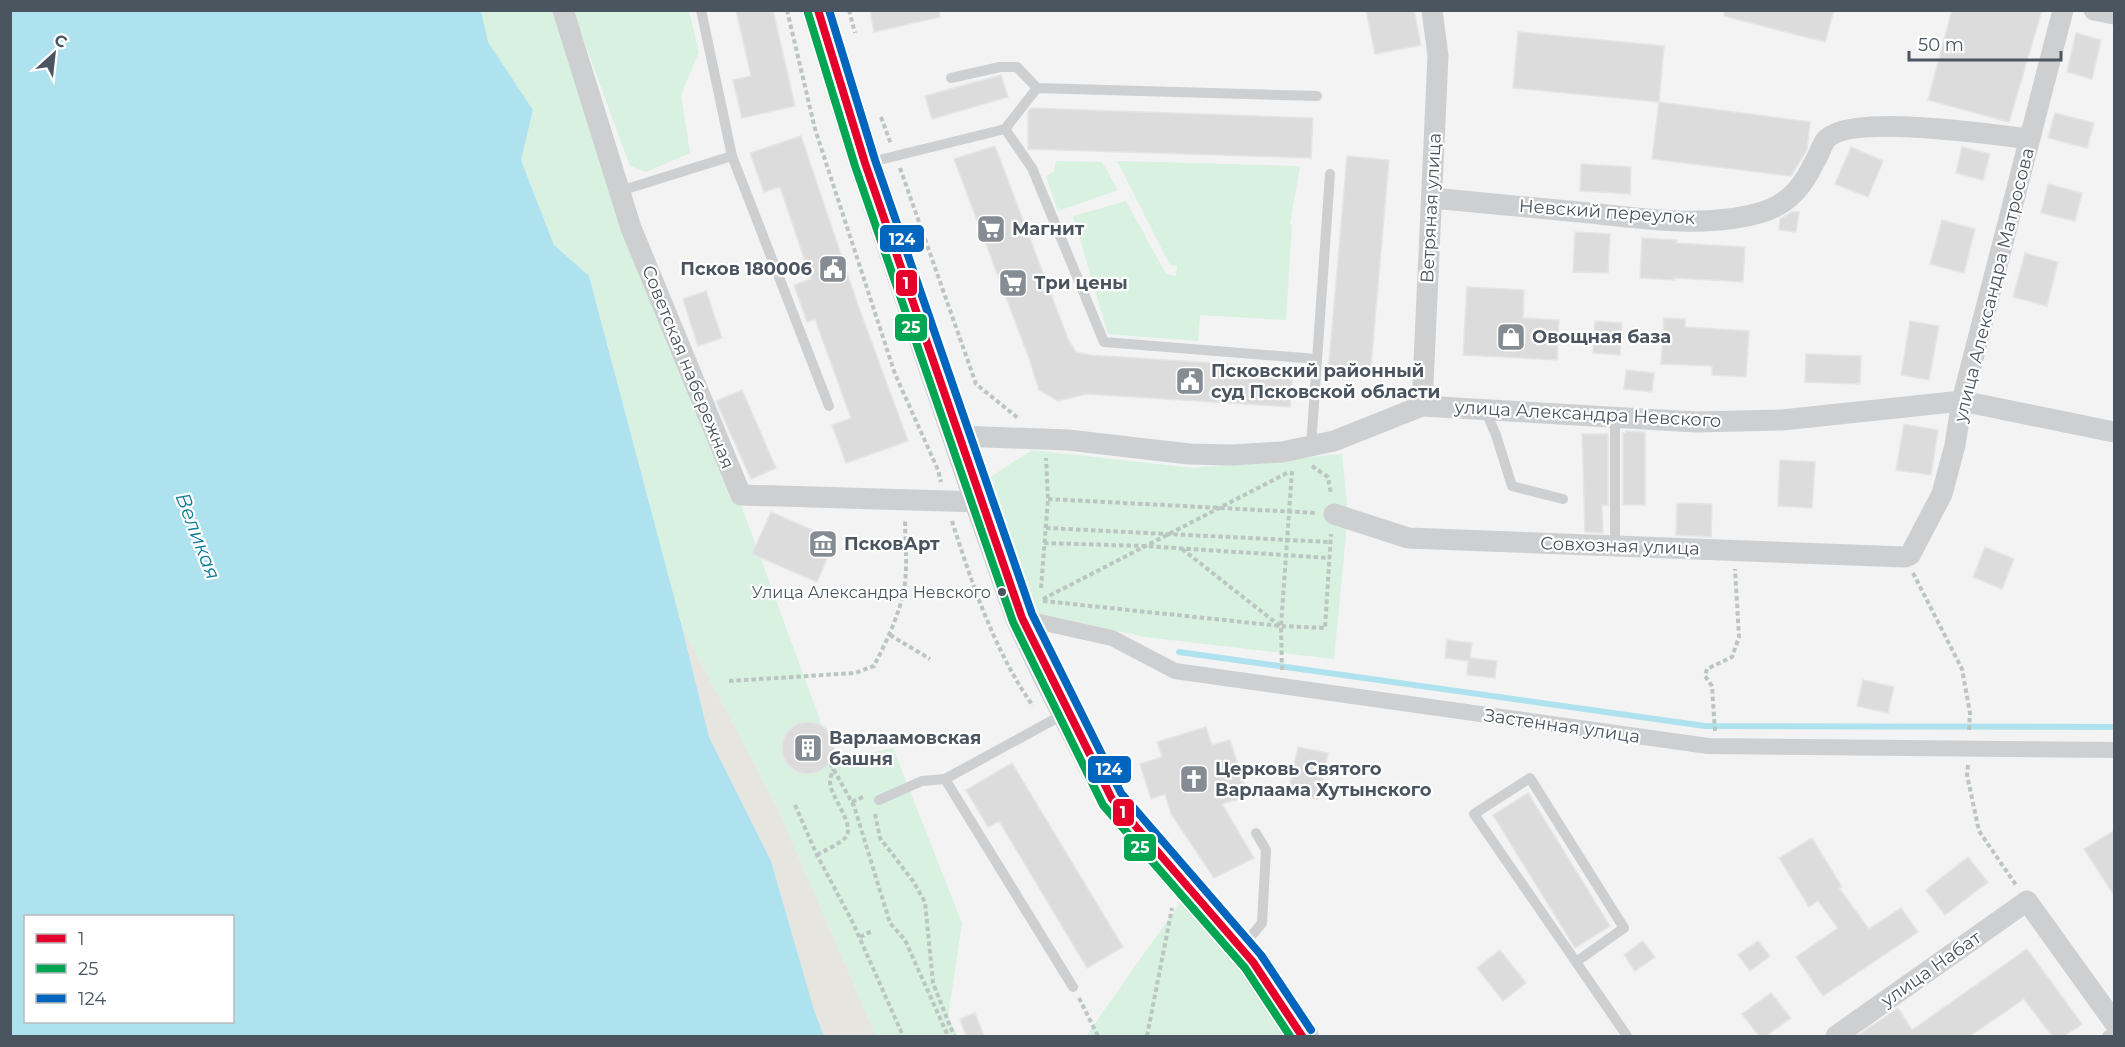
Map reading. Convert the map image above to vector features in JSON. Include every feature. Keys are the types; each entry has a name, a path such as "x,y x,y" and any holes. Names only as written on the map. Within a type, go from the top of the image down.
{"main road":[{"path":"818,10 865,163 981,502 1034,614 1056,718 1112,799 1252,962 1302,1036"}],"street":[{"name":"Советская набережная","path":"563,10 631,228 741,495 981,502"},
{"name":"Ветряная улица","path":"1422,406 1438,56 1432,10"},
{"name":"улица Александра Матросова","path":"1907,556 1942,495 1955,445 1962,401 2063,10"},
{"path":"2094,10 2115,14"},
{"name":"Невский переулок","path":"1432,198 1663,220 1730,219 1766,210 1788,201 1804,182 1826,139 1839,131 1857,128 1940,128 2030,139"},
{"name":"улица Александра Невского","path":"958,436 1068,440 1189,454 1232,455 1282,452 1309,454 1334,441 1422,406 1696,422 1782,420 1962,401 2115,432"},
{"name":"Совхозная улица","path":"1334,514 1408,538 1907,556"},
{"name":"Застенная улица","path":"1034,614 1112,638 1175,671 1708,746 1969,742 2115,750"},
{"path":"2027,901 2112,1012"},
{"name":"улица Набат","path":"1836,1036 2027,901"}],"lane":[{"path":"702,10 732,156 829,406"},
{"path":"951,78 1000,67 1017,67 1037,88 1317,96"},
{"path":"865,163 1005,129 1037,88"},
{"path":"1005,129 1032,168 1104,342 1317,359"},
{"path":"620,192 732,156"},
{"path":"1309,454 1329,174"},
{"path":"1485,409 1512,486 1563,499"},
{"path":"1615,417 1615,545"},
{"path":"879,800 922,781 945,778 1056,718"},
{"path":"945,778 1073,987"},
{"path":"1576,962 1624,928 1530,778 1474,814 1576,962 1627,1036"},
{"path":"1241,948 1262,923 1266,850 1256,833"},
{"path":"2107,1036 2115,1031"}],"path":[{"path":"787,10 815,129 895,374 938,470 969,575 988,622 1022,690 1056,718"},
{"path":"896,156 976,384 1044,439 1048,499 1034,614"},
{"path":"1309,454 1328,477 1334,514 1325,628 1034,614 1144,546 1292,471 1309,454"},
{"path":"1282,667 1281,626 1292,471"},
{"path":"1048,499 1334,514"},
{"path":"729,681 855,673 874,666 890,635 904,589 906,560 904,500"},
{"path":"1046,528 1330,542"},
{"path":"1044,543 1144,546 1330,558"},
{"path":"1182,549 1281,626"},
{"path":"1714,721 1712,686 1705,676 1707,669 1732,657 1739,637 1733,550"},
{"path":"1907,556 1962,669 1970,712 1967,775 1979,831 2027,901"},
{"path":"890,635 930,659"},
{"path":"830,763 860,821 890,923 905,940 948,1036"},
{"path":"817,855 846,837 848,831 845,818 832,792 830,781 833,769"},
{"path":"852,802 864,797 867,792"},
{"path":"879,800 874,811 880,838 913,881 925,902 933,983 954,1036"},
{"path":"795,805 817,855 860,937 903,1036"},
{"path":"1147,1036 1178,876"},
{"path":"883,926 890,923"},
{"path":"860,937 872,931"},
{"path":"1073,987 1098,1036"}],"green space":[{"path":"481,11 560,11 835,761 893,748 962,923 948,1017 958,1036 876,1036 777,807 682,627 589,276 554,245 521,160 533,110 488,42"},
{"path":"573,11 689,11 699,52 681,95 690,153 646,172 630,166"},
{"path":"1056,161 1102,162 1118,190 1058,211 1046,177 1054,171"},
{"path":"1117,161 1300,166 1290,224 1292,225 1286,320 1200,315 1198,341 1108,334 1073,216 1126,201 1166,274 1176,276 1177,266 1170,265"},
{"path":"1032,450 1193,468 1342,454 1348,514 1334,659 1145,637 1027,611 984,481"},
{"path":"1184,897 1291,1036 1086,1036"}],"sand":[{"path":"682,627 777,807 876,1036 824,1036 814,1011 771,861 709,737"}],"water":[{"name":"Великая","path":"10,11 481,11 488,42 533,110 521,160 554,245 589,276 709,737 771,861 814,1010 824,1036 11,1036"}],"building":[{"path":"736,10 773,10 795,106 742,118 733,80 751,76"},
{"path":"870,10 939,10 940,17 874,32"},
{"path":"1366,10 1414,10 1421,45 1375,54"},
{"path":"1724,10 1834,10 1825,42 1724,16"},
{"path":"1952,10 2042,10 2009,122 1928,100"},
{"path":"1518,32 1664,46 1659,102 1513,88"},
{"path":"2076,33 2101,40 2092,79 2067,72"},
{"path":"1001,75 1008,97 932,119 925,96"},
{"path":"1659,102 1810,122 1807,150 1791,176 1652,159"},
{"path":"1031,108 1313,118 1311,158 1028,149 1028,112"},
{"path":"2055,113 2094,123 2087,148 2048,138"},
{"path":"801,136 858,305 908,441 846,463 832,425 851,418 815,319 807,322 794,285 811,279 780,187 764,192 750,153"},
{"path":"995,146 1068,339 1076,352 1090,355 1293,368 1290,407 1086,394 1058,401 1039,390 954,159"},
{"path":"1851,147 1883,161 1868,197 1835,184"},
{"path":"1962,147 1990,154 1983,180 1956,173"},
{"path":"1347,156 1389,160 1370,377 1328,374"},
{"path":"1581,164 1631,167 1630,194 1580,191"},
{"path":"2048,184 2082,193 2075,221 2041,213"},
{"path":"1792,212 1799,212 1796,232 1779,230 1780,219"},
{"path":"1942,220 1975,229 1964,273 1930,264"},
{"path":"1575,232 1610,234 1608,273 1573,272"},
{"path":"1642,238 1677,240 1676,243 1745,247 1743,282 1640,278"},
{"path":"2025,253 2058,262 2047,306 2013,297"},
{"name":"Овощная база","path":"1467,287 1524,290 1523,318 1559,320 1557,360 1463,355"},
{"path":"706,291 722,338 698,346 683,299"},
{"path":"1664,318 1685,319 1685,327 1749,331 1746,377 1712,375 1712,366 1661,364"},
{"path":"1595,321 1622,323 1620,355 1593,353"},
{"path":"1910,321 1939,326 1929,380 1901,375"},
{"path":"1806,354 1861,356 1860,384 1805,382"},
{"path":"1626,370 1654,373 1652,392 1624,389"},
{"path":"742,390 776,468 751,479 716,401"},
{"path":"1904,424 1938,430 1931,475 1896,470"},
{"path":"1626,431 1645,432 1645,505 1623,505 1623,433"},
{"path":"1582,434 1608,434 1608,505 1602,505 1603,533 1585,532"},
{"path":"1780,460 1815,462 1812,508 1778,506"},
{"path":"1677,503 1712,504 1711,537 1676,535"},
{"path":"771,512 835,540 817,582 752,554"},
{"path":"1985,547 2014,559 2002,589 1973,577"},
{"path":"1447,640 1472,643 1470,658 1497,661 1495,678 1467,675 1468,661 1445,658"},
{"path":"1863,680 1894,687 1888,713 1857,706"},
{"name":"Варлаамовская башня","path":"808,722 822,726 830,734 834,748 830,762 822,770 808,774 794,770 786,762 782,748 786,734 794,726"},
{"name":"Церковь Святого Варлаама Хутынского","path":"1206,727 1212,745 1230,740 1248,796 1222,804 1254,858 1214,878 1171,814 1165,794 1151,799 1140,764 1162,757 1157,742"},
{"path":"1298,747 1328,753 1318,799 1288,793"},
{"path":"1012,763 1123,947 1087,968 999,821 988,827 966,790"},
{"path":"1528,793 1610,926 1575,948 1493,815"},
{"path":"2115,830 2115,897 2084,849"},
{"path":"1812,838 1842,887 1839,888 1869,929 1901,908 1918,932 1823,996 1796,957 1838,928 1818,901 1809,907 1779,858"},
{"path":"1968,857 1988,882 1945,915 1926,890"},
{"path":"1643,941 1655,957 1635,971 1624,955"},
{"path":"1758,941 1770,956 1750,971 1738,955"},
{"path":"2027,949 2082,1024 2064,1036 2052,1036 2024,999 1970,1036 1857,1036 1898,1008 1912,1030"},
{"path":"1500,950 1526,983 1503,1001 1477,968"},
{"path":"1771,993 1791,1018 1766,1036 1759,1036 1742,1014"},
{"path":"975,1013 984,1036 966,1036 960,1019"}],"waterway":[{"path":"1179,652 1705,726 2114,727"}],"transit line":[{"name":"1","path":"818,10 865,163 1022,618 1112,799 1253,962 1302,1036"},
{"name":"124","path":"829,10 875,160 1032,614 1121,793 1261,955 1311,1030"},
{"name":"25","path":"808,13 855,166 1013,622 1103,805 1245,968 1290,1036"}],"place":[{"name":"Магнит","path":"991,229"},
{"name":"Псков 180006","path":"833,269"},
{"name":"Три цены","path":"1013,283"},
{"name":"Овощная база","path":"1511,337"},
{"name":"Псковский районный суд Псковской области","path":"1190,381"},
{"name":"ПсковАрт","path":"823,544"},
{"name":"Улица Александра Невского","path":"1002,592"},
{"name":"Варлаамовская башня","path":"808,748"},
{"name":"Церковь Святого Варлаама Хутынского","path":"1194,779"}]}
